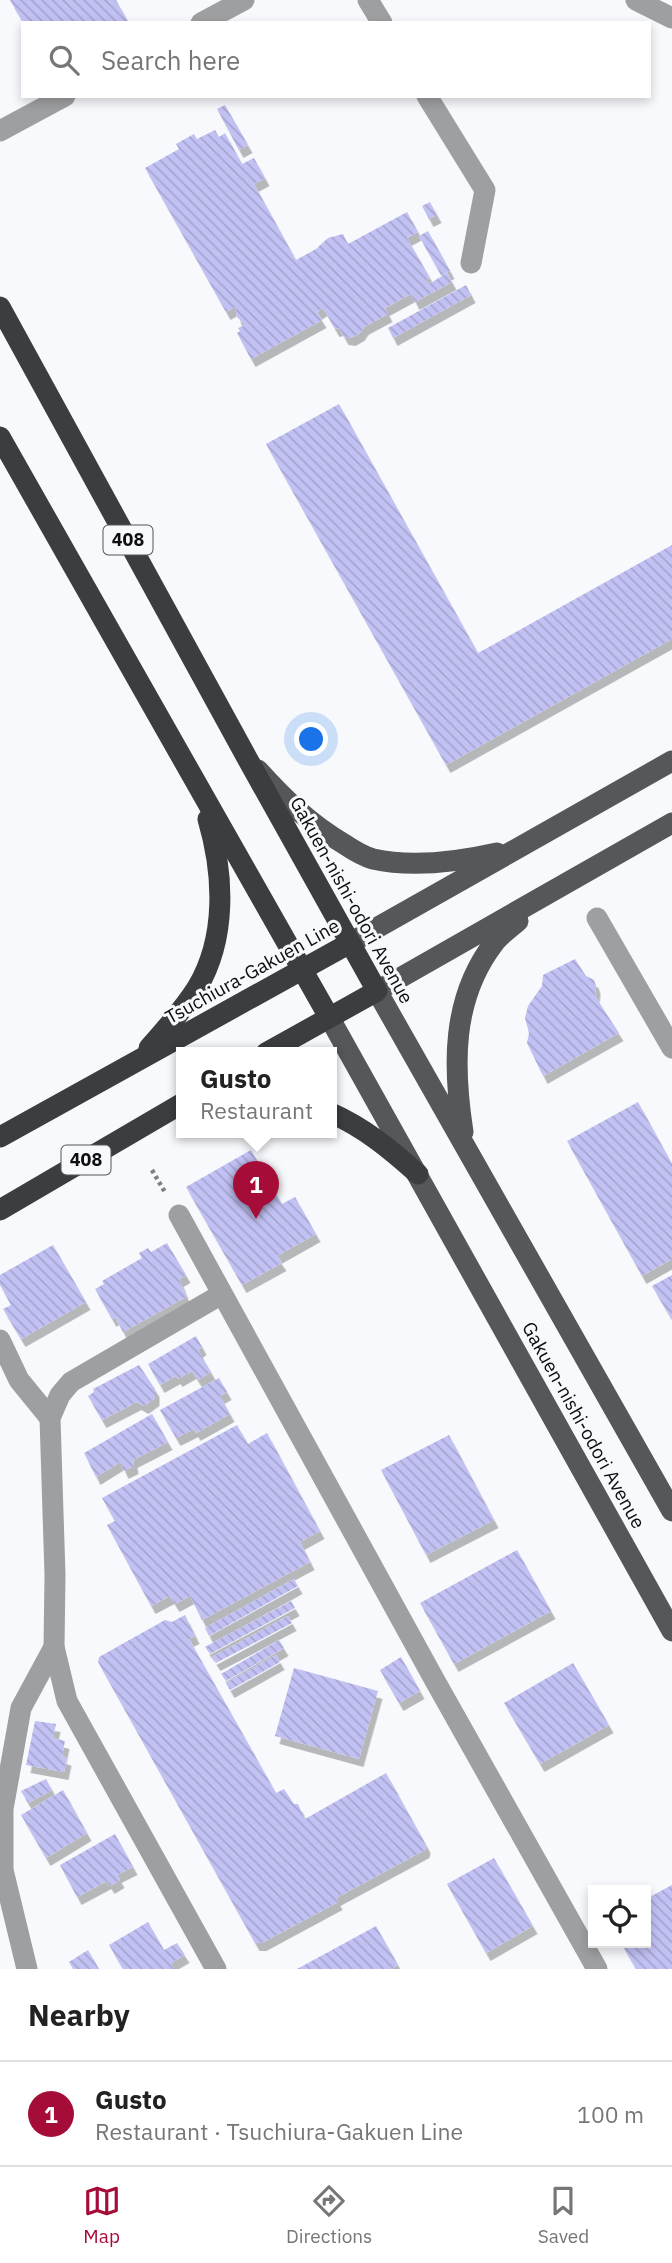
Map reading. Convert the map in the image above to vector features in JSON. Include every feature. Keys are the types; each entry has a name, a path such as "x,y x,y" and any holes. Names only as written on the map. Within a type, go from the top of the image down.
{"highway":[{"name":"Gakuen-nishi-odori Avenue","path":"0,307 377,991"},
{"name":"Gakuen-nishi-odori Avenue","path":"0,437 329,1017"},
{"path":"139,1060 197,988 210,961 219,922 219,876 214,839 198,784"},
{"name":"Tsuchiura-Gakuen Line","path":"0,1137 351,943"},
{"path":"276,1047 377,991"},
{"name":"408","path":"0,1210 176,1108"},
{"path":"337,1116 380,1141 418,1174"}],"main road":[{"path":"247,758 303,816 326,834 361,855 398,863 432,863 516,849"},
{"name":"Tsuchiura-Gakuen Line","path":"351,943 672,761"},
{"path":"377,991 672,823"},
{"path":"464,1144 456,1087 459,1020 471,983 494,943 543,897"},
{"name":"Gakuen-nishi-odori Avenue","path":"377,991 672,1511"},
{"name":"Gakuen-nishi-odori Avenue","path":"329,1017 672,1631"}],"street":[{"path":"205,21 244,0"},
{"path":"368,0 381,21"},
{"path":"636,0 672,18"},
{"path":"0,131 61,98"},
{"path":"428,98 485,190 471,263"},
{"path":"597,918 671,1045"},
{"path":"179,1215 440,1691 597,1969"},
{"path":"216,1969 66,1701 54,1647 55,1575 50,1418 60,1395 71,1382 222,1294"},
{"path":"0,1340 19,1380 50,1418"},
{"path":"27,1969 3,1870 3,1808 21,1708 54,1647"}],"building":[{"path":"10,0 116,0 128,21 22,21"},
{"path":"225,105 248,145 239,150 217,109"},
{"path":"215,130 219,137 225,133 242,164 254,158 265,178 254,184 296,260 316,249 328,238 343,234 348,244 407,212 418,232 407,238 430,278 427,279 429,284 447,273 452,282 415,302 411,294 385,308 388,314 364,327 351,338 344,337 339,328 335,329 323,308 317,312 322,320 251,359 237,333 240,331 238,328 245,325 237,317 235,307 226,312 145,168 179,149 176,144 194,134 197,139"},
{"path":"430,202 437,215 429,219 422,206"},
{"path":"428,231 450,271 441,275 419,236"},
{"path":"466,285 471,295 393,338 388,328"},
{"path":"339,404 478,653 672,545 672,639 446,765 266,444"},
{"path":"575,959 586,976 594,980 595,996 619,1033 543,1076 527,1043 529,1033 525,1018 528,1006 542,986 543,975"},
{"path":"638,1102 672,1164 672,1259 642,1276 567,1141"},
{"path":"251,1150 282,1204 295,1197 316,1234 277,1256 282,1263 242,1285 186,1187"},
{"path":"167,1243 186,1275 179,1279 186,1297 123,1332 115,1317 112,1319 95,1289 104,1284 102,1281 142,1258 139,1253 148,1248 151,1252"},
{"path":"53,1245 86,1302 21,1339 3,1309 11,1305 0,1285 0,1275"},
{"path":"672,1275 672,1320 652,1286"},
{"path":"196,1336 202,1347 198,1350 211,1372 198,1380 192,1371 160,1385 148,1364"},
{"path":"139,1365 155,1389 155,1398 144,1406 137,1402 102,1420 88,1396 94,1392 93,1389"},
{"path":"219,1378 227,1392 220,1396 230,1414 196,1433 194,1429 176,1438 160,1410"},
{"path":"152,1414 168,1442 133,1460 134,1466 124,1471 120,1462 96,1477 84,1453"},
{"path":"237,1425 248,1444 267,1433 320,1531 300,1542 310,1562 202,1620 190,1596 175,1604 170,1596 151,1606 107,1525 115,1521 102,1498"},
{"path":"449,1435 494,1520 426,1555 381,1470"},
{"path":"517,1550 551,1611 454,1664 420,1603"},
{"path":"294,1579 298,1586 209,1636 205,1628"},
{"path":"291,1601 295,1608 210,1654 205,1647"},
{"path":"185,1615 195,1636 189,1639 276,1793 284,1789 294,1804 298,1804 305,1819 386,1773 426,1845 425,1850 336,1898 338,1902 262,1943 255,1943 98,1662 99,1657 165,1620 172,1622"},
{"path":"288,1616 292,1623 216,1663 212,1657"},
{"path":"279,1640 284,1648 226,1681 221,1674"},
{"path":"276,1655 280,1662 230,1690 226,1683"},
{"path":"401,1657 420,1691 399,1703 380,1670"},
{"path":"573,1663 609,1725 540,1764 504,1703"},
{"path":"294,1668 378,1691 359,1759 275,1736"},
{"path":"35,1721 56,1724 53,1738 65,1741 62,1756 67,1758 64,1772 26,1765"},
{"path":"46,1779 52,1790 28,1803 21,1791"},
{"path":"63,1790 87,1833 46,1858 21,1815"},
{"path":"115,1834 133,1867 117,1875 120,1880 110,1886 107,1881 77,1897 60,1865"},
{"path":"494,1858 533,1926 486,1953 447,1884"},
{"path":"672,1885 672,1969 636,1969 624,1948 651,1948 651,1896"},
{"path":"148,1922 164,1950 177,1943 185,1955 171,1963 174,1969 123,1969 109,1945"},
{"path":"376,1926 398,1965 391,1969 297,1969"},
{"path":"88,1950 99,1969 73,1969 69,1962"}],"place":[{"name":"Gusto","path":"256,1219"}]}
